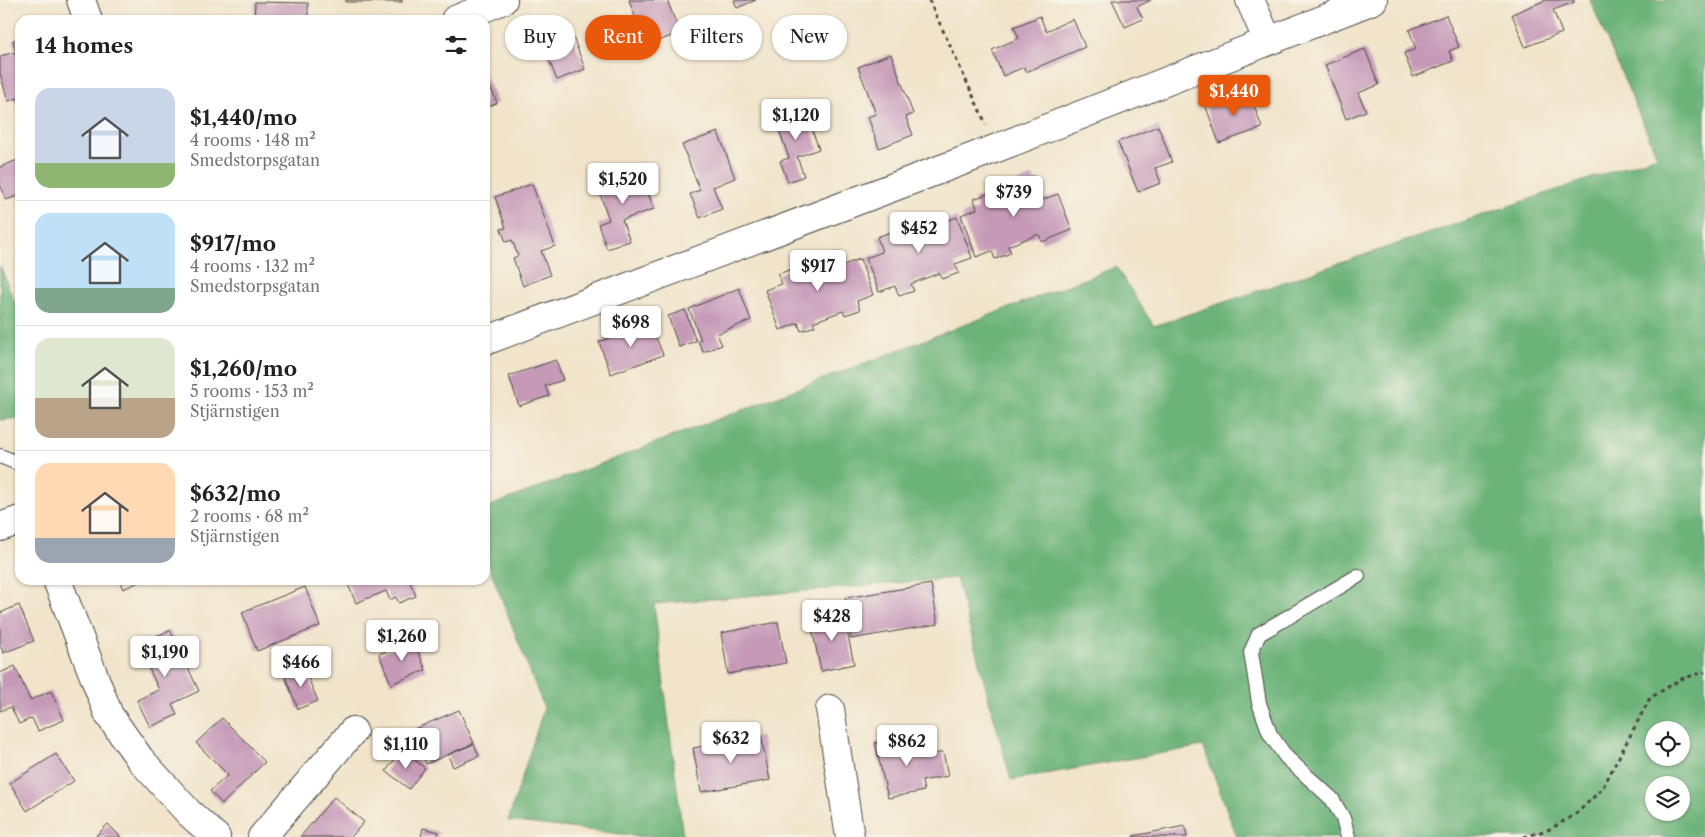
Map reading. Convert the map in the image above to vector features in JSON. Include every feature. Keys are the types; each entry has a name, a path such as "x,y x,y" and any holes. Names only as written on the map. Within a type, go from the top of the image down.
{"street":[{"path":"80,0 86,15"},
{"path":"467,15 503,0"},
{"path":"1250,0 1268,42"},
{"path":"490,339 997,148 1373,0"},
{"path":"0,527 15,522"},
{"path":"59,585 109,715 140,759 189,813 216,837"},
{"path":"830,709 850,837"},
{"path":"262,837 353,731"}],"lane":[{"path":"0,456 15,462"},
{"path":"1348,837 1343,818 1332,799 1286,757 1270,734 1259,703 1251,652 1259,634 1358,576"}],"path":[{"path":"929,0 997,148"},
{"path":"1524,837 1550,829 1576,814 1602,789 1650,698 1680,679 1705,672"}],"green space":[{"path":"1590,0 1705,0 1705,837 1237,837 1203,746 1011,780 956,578 654,604 683,837 647,837 508,821 544,708 490,569 490,506 1116,267 1154,326 1657,156"},
{"path":"0,266 15,303 15,418 0,420"}],"building":[{"path":"346,0 402,0 402,2 346,2"},
{"path":"629,0 667,0 673,15 671,15 671,36 661,40 661,15 635,15"},
{"path":"734,0 756,0 737,8"},
{"path":"1112,0 1151,0 1137,7 1143,19 1125,27"},
{"path":"1546,0 1574,0 1574,2 1553,10 1562,33 1525,47 1512,14"},
{"path":"255,2 308,3 308,15 254,15"},
{"path":"1446,15 1459,47 1449,51 1453,61 1413,77 1404,53 1416,49 1409,30"},
{"path":"1040,16 1046,31 1073,19 1085,47 1026,72 1024,67 1003,76 992,50 1019,38 1014,27"},
{"path":"575,42 585,69 557,80 549,60 575,60"},
{"path":"1365,49 1379,85 1358,93 1366,111 1346,119 1325,65"},
{"path":"15,52 15,99 8,101 0,73 0,56"},
{"path":"891,54 913,114 906,117 913,135 879,148 868,117 876,114 858,67"},
{"path":"490,86 497,103 490,106"},
{"path":"1249,91 1262,128 1219,143 1206,107"},
{"path":"804,108 819,149 797,157 804,176 788,182 780,161 789,158 775,119"},
{"path":"1158,126 1172,162 1155,168 1161,183 1138,192 1118,142"},
{"path":"718,132 735,178 713,187 722,209 700,218 690,194 700,190 682,145"},
{"path":"15,161 15,197 6,200 0,183 0,167"},
{"path":"639,169 654,209 622,220 630,241 607,249 598,224 609,220 597,185"},
{"path":"1033,176 1042,200 1058,194 1072,230 1042,242 1039,234 1008,246 1011,253 995,259 992,251 976,257 961,215 977,209 974,199"},
{"path":"532,184 555,246 541,251 550,275 523,286 513,258 518,256 512,240 506,242 501,229 506,228 495,197"},
{"path":"937,214 941,223 957,217 972,258 955,264 959,273 942,279 939,273 911,284 914,291 899,296 895,286 879,292 866,258 882,252 877,237"},
{"path":"839,252 843,265 860,259 873,295 857,301 860,310 845,315 843,311 813,322 815,326 801,331 798,323 780,330 765,290 782,284 778,274"},
{"path":"739,288 751,320 717,334 722,345 703,352 698,341 701,340 689,309"},
{"path":"685,310 696,341 679,347 668,316"},
{"path":"650,322 663,355 611,374 599,342"},
{"path":"556,360 563,380 545,386 549,396 519,406 509,376"},
{"path":"931,584 938,624 851,639 845,598"},
{"path":"121,585 132,585 123,589"},
{"path":"348,585 411,585 416,596 399,603 396,597 390,600 386,591 356,603"},
{"path":"305,587 320,626 257,651 242,612"},
{"path":"19,605 34,641 3,653 0,644 0,613"},
{"path":"843,612 854,664 821,671 810,619"},
{"path":"778,622 786,663 728,674 721,633"},
{"path":"170,630 199,691 172,704 177,715 150,727 137,700 159,690 138,645"},
{"path":"413,640 426,670 391,684 379,654"},
{"path":"15,666 30,700 51,691 64,720 38,731 32,718 19,724 11,707 0,711 0,673"},
{"path":"303,666 318,701 298,709 284,674"},
{"path":"459,710 474,743 426,764 412,730"},
{"path":"222,718 265,762 222,804 210,791 228,775 196,743"},
{"path":"911,735 916,758 943,752 948,776 922,781 924,791 888,798 875,743"},
{"path":"761,736 770,780 701,792 693,748"},
{"path":"474,744 479,756 453,767 448,755"},
{"path":"402,750 425,768 409,789 386,771"},
{"path":"56,754 74,781 27,811 10,783"},
{"path":"334,797 364,822 351,837 300,837"},
{"path":"108,824 121,837 95,837"},
{"path":"1185,826 1187,837 1133,837 1133,836"},
{"path":"423,828 439,832 437,837 421,837"}]}
